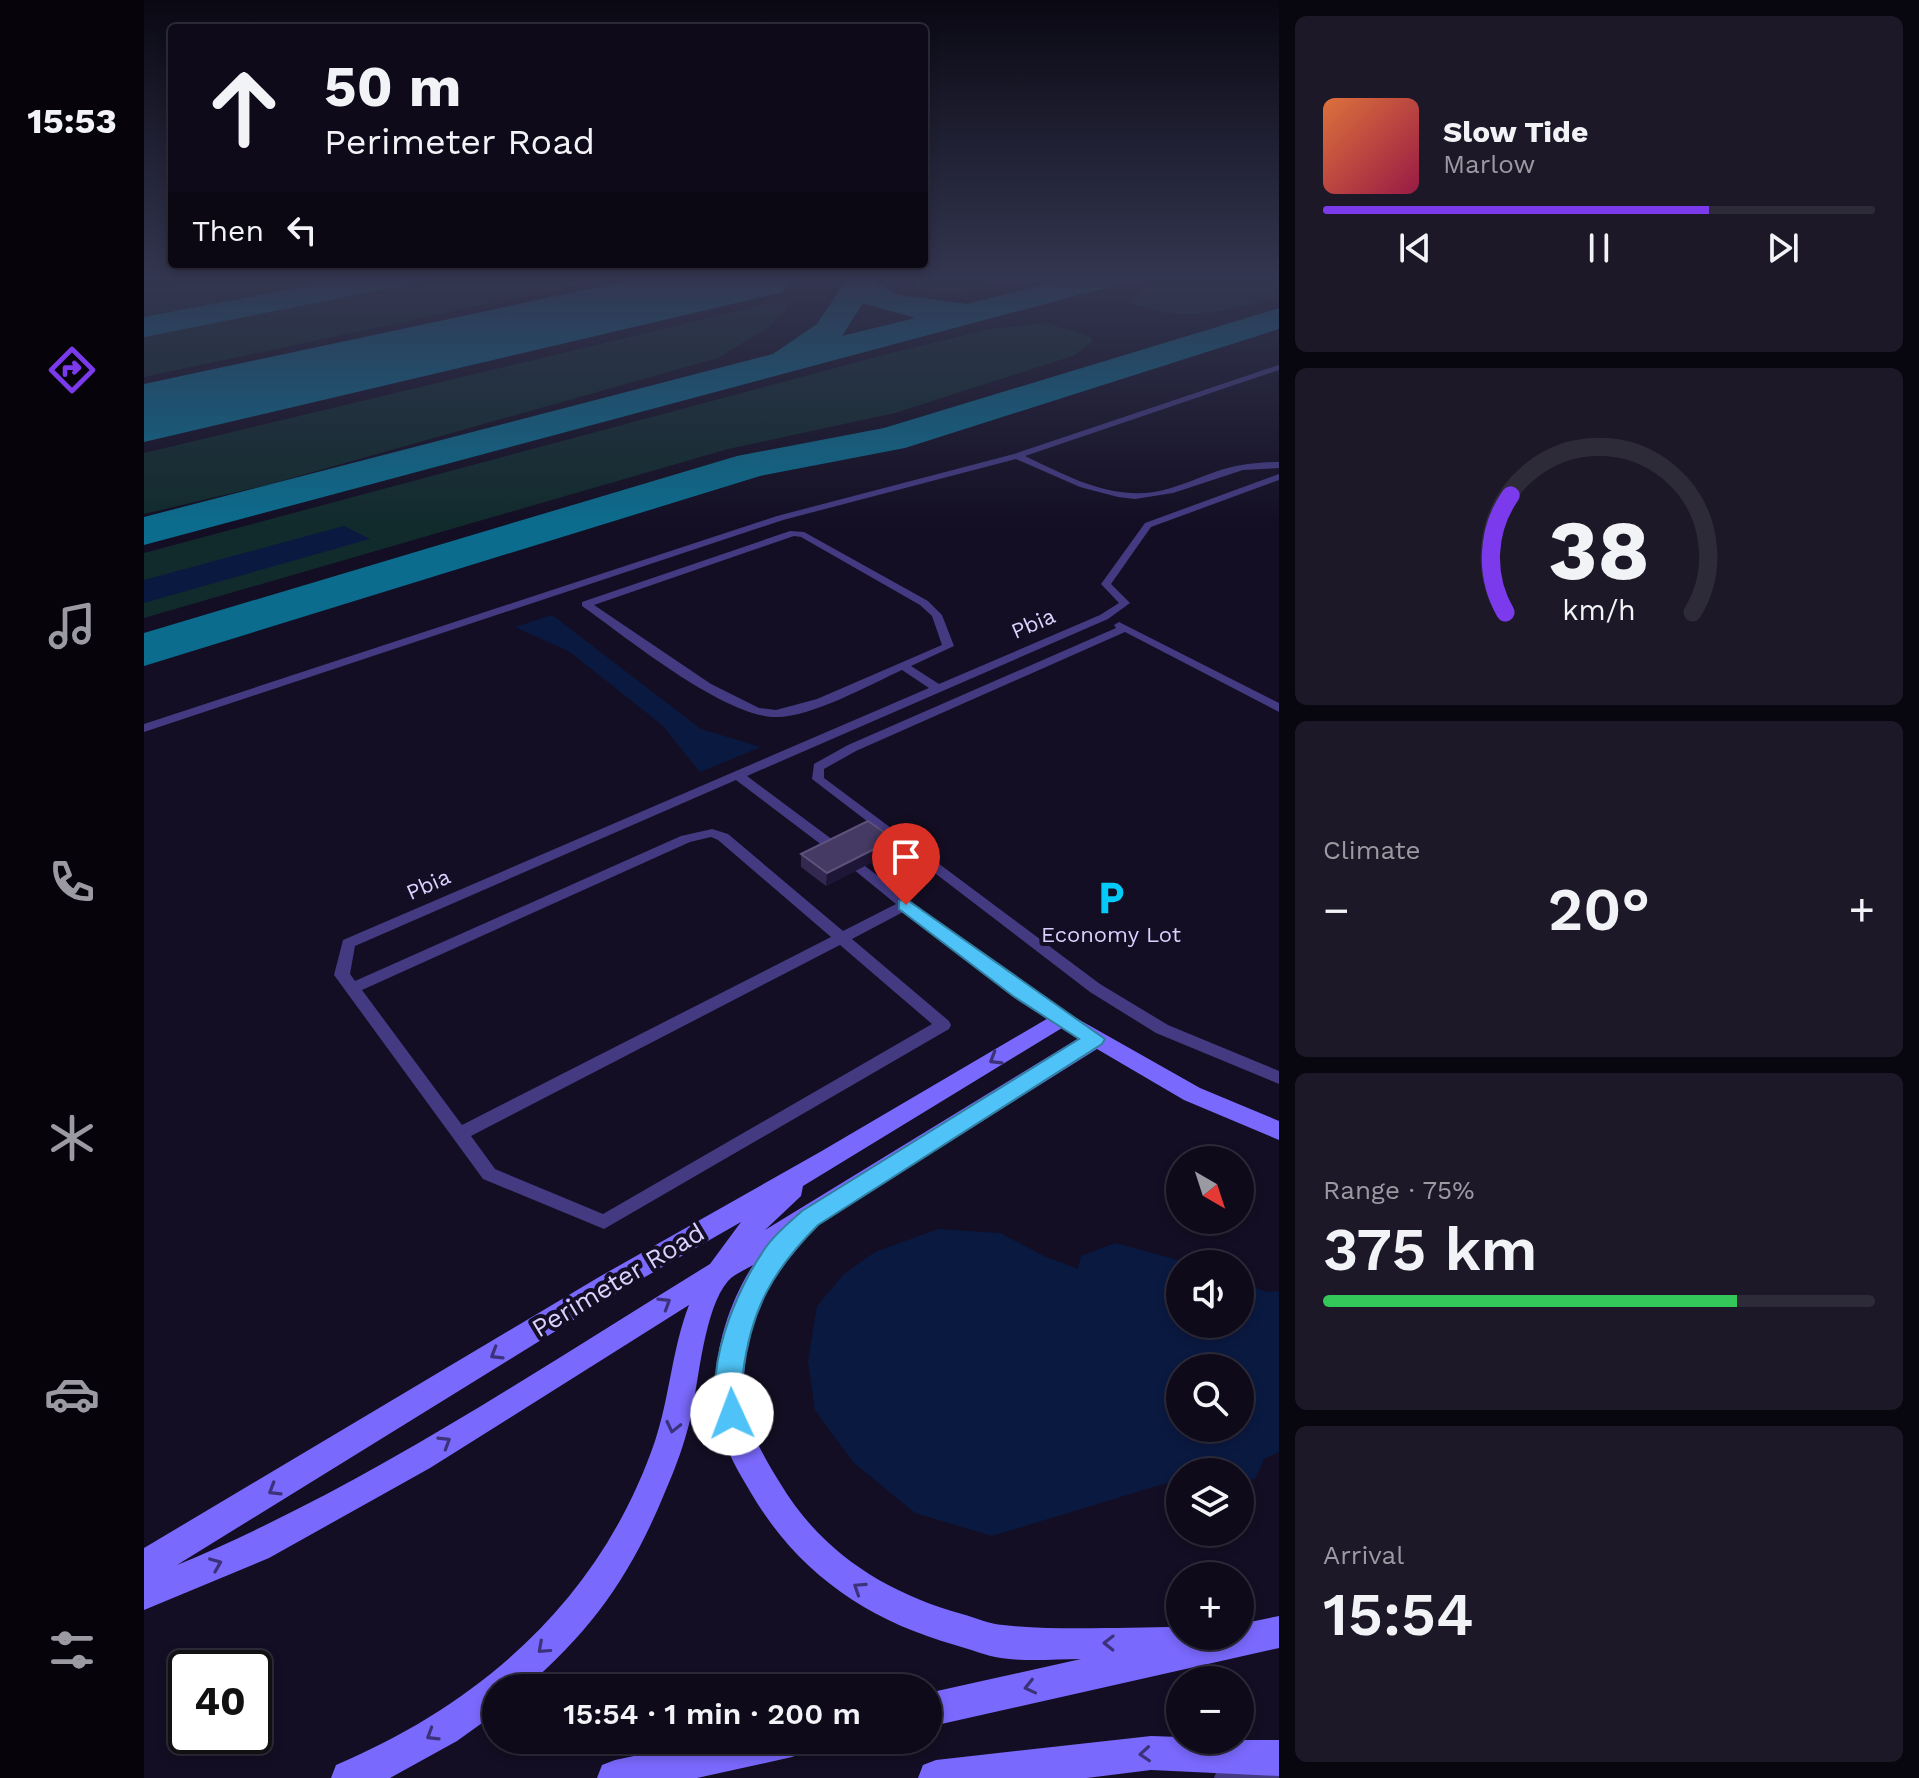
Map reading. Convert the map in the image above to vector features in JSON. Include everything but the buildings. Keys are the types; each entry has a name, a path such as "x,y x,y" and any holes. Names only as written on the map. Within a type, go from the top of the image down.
{"street":[{"path":"1062,1018 1192,1094 1279,1131"},
{"name":"Perimeter Road","path":"144,1566 647,1262 829,1159 1062,1018"},
{"name":"Perimeter Road","path":"144,1594 258,1547 419,1458 1095,1039"},
{"path":"514,1674 567,1626 608,1570 644,1504 671,1438 691,1342 703,1302 718,1272 745,1232 775,1202 829,1159"},
{"path":"810,1218 776,1251 754,1287 735,1339 729,1378 732,1414 741,1447 772,1501 805,1543 839,1574 876,1598 924,1620 1002,1642 1166,1644"},
{"path":"1254,1637 1279,1632"},
{"path":"942,1707 1189,1650"},
{"path":"349,1778 387,1762 482,1703"},
{"path":"936,1778 1151,1753 1279,1758"},
{"path":"615,1778 727,1754"},
{"path":"1232,1778 1279,1769"}],"lane":[{"path":"144,728 780,518 1017,456 1279,367"},
{"path":"1017,456 1097,490 1129,496 1160,493 1234,467 1279,465"},
{"name":"Pbia","path":"840,939 943,1025 604,1222 489,1174 342,975 348,943 1104,617 1125,603 1106,584 1148,525 1279,477"},
{"path":"793,533 804,535 924,603 937,615 948,646 903,666 788,713 764,713 706,684 586,604 793,533"},
{"path":"1104,617 1279,708"},
{"path":"1125,628 852,748 818,767 818,779 1095,988 1162,1029 1279,1078"},
{"path":"903,666 937,688"},
{"path":"736,774 836,849"},
{"path":"353,988 699,834 723,837 840,939"},
{"path":"860,869 1000,977 1062,1018"},
{"path":"460,1134 906,905"}],"green space":[{"path":"144,359 229,359 144,377"},
{"path":"538,359 715,359 267,485 144,514 144,453"},
{"path":"869,359 1064,359 895,413 728,449 144,618 144,553"}],"water":[{"path":"344,526 370,539 144,603 144,580"},
{"path":"552,615 701,729 761,747 700,772 662,725 570,652 515,627"},
{"path":"938,1229 1000,1233 1046,1257 1078,1269 1081,1256 1115,1243 1166,1257 1166,1338 1254,1338 1254,1287 1267,1292 1279,1291 1279,1452 1264,1459 1254,1479 1254,1458 1166,1458 1166,1483 992,1536 915,1513 853,1462 815,1410 808,1361 817,1306 844,1274 875,1252"}],"taxiway":[{"path":"144,531 797,359"},
{"path":"144,650 752,465 891,439 1148,359"}],"runway":[{"path":"144,413 385,359"}],"place":[{"name":"Economy Lot","path":"1111,898"}],"route":[{"path":"732,1414 729,1378 735,1339 754,1287 776,1251 810,1218 1095,1039 1000,977 906,905"}]}
